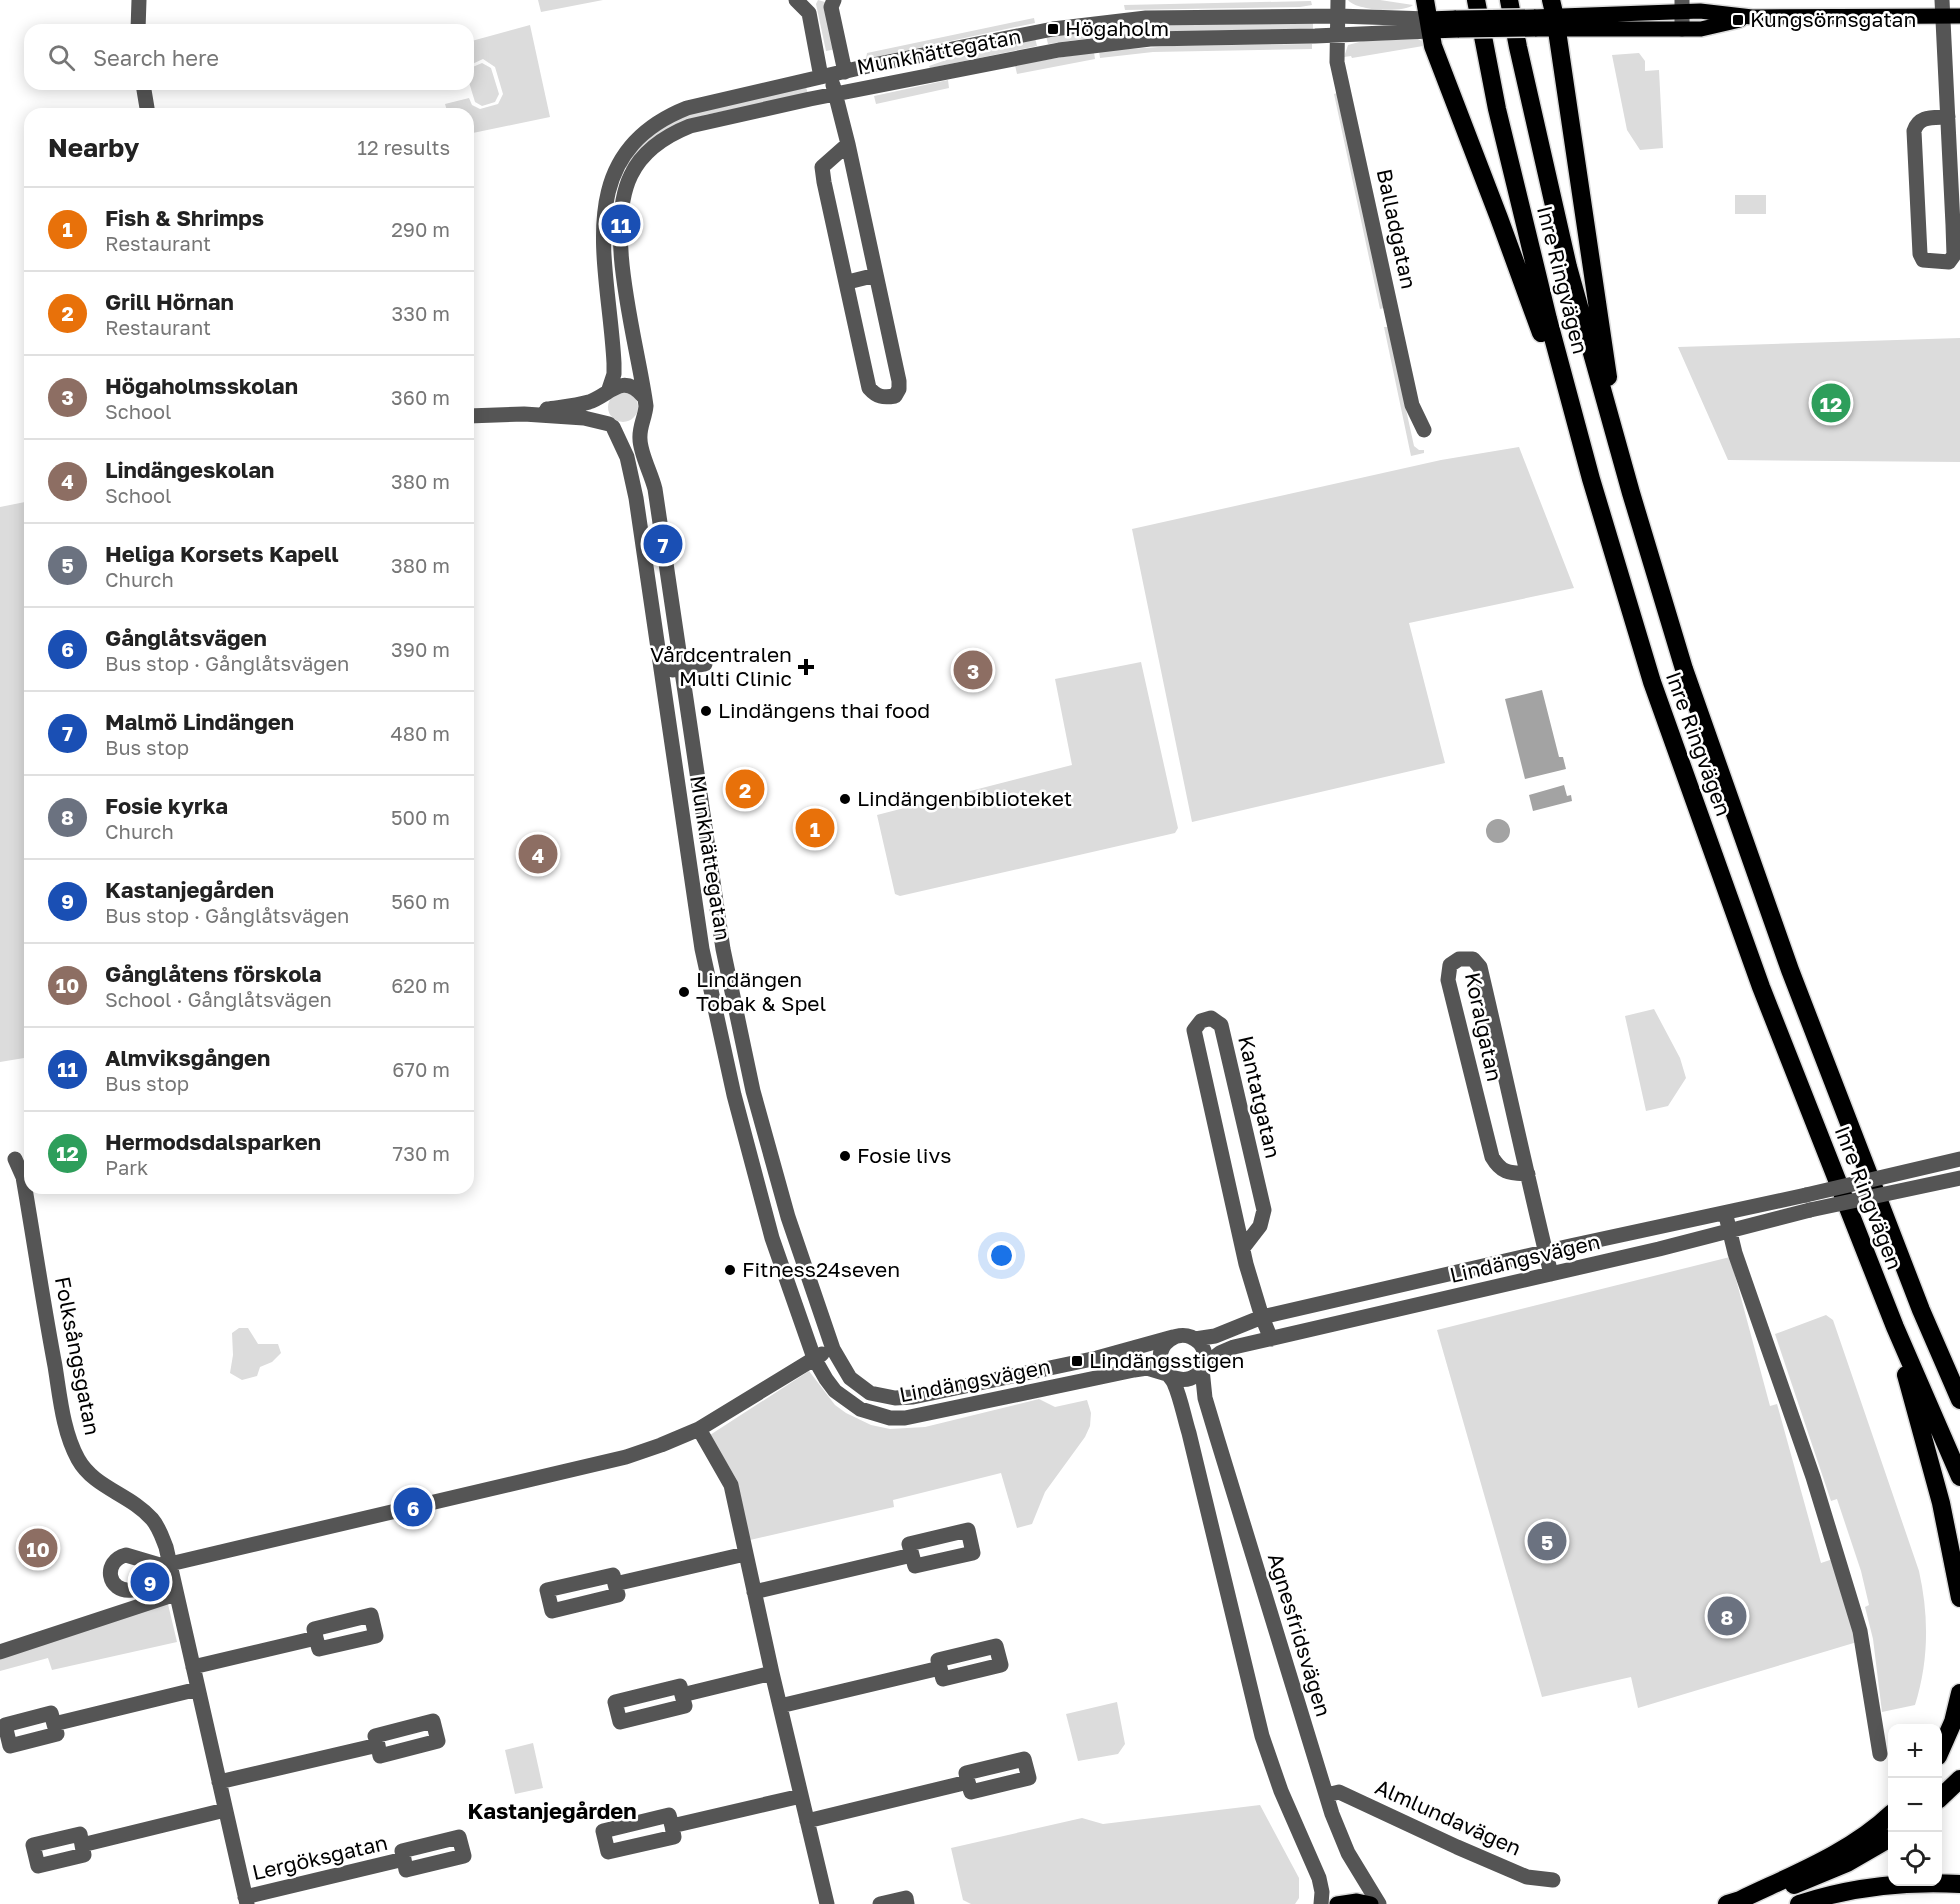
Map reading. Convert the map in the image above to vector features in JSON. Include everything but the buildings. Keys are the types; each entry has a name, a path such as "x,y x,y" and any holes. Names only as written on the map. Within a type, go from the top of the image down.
{"highway":[{"path":"1425,0 1433,46 1519,272 1591,479"},
{"name":"Inre Ringvägen","path":"1476,0 1497,109 1524,222 1591,479 1652,682 1761,987 1895,1327 1960,1477"},
{"name":"Inre Ringvägen","path":"1509,0 1568,267 1631,493 1684,669 1790,970 1921,1310 1960,1400"},
{"path":"1554,15 1610,387 1631,493"},
{"path":"1921,1310 1960,1383"},
{"path":"1895,1327 1917,1419 1941,1503 1960,1599"},
{"path":"1942,1747 1953,1722 1960,1693"},
{"path":"1942,1796 1960,1779"},
{"path":"1734,1902 1861,1838 1888,1817"},
{"path":"1734,1902 1822,1875 1888,1840"},
{"path":"1799,1904 1820,1897 1867,1888 1915,1882 1960,1884"}],"main road":[{"path":"1429,25 1535,23 1554,15 1682,6 1700,11 1752,17 1960,16"},
{"path":"1554,15 1682,29 1701,28 1752,17"},
{"path":"1337,1904 1357,1901 1371,1904"}],"street":[{"path":"138,24 139,0"},
{"path":"796,0 811,6 832,74"},
{"name":"Balladgatan","path":"1338,0 1337,62 1412,405 1424,430"},
{"path":"1942,0 1948,117 1954,255 1948,262 1930,262 1923,260 1920,254 1914,131 1917,123 1922,119 1948,117"},
{"path":"831,2 832,74 835,94 848,144 899,381 899,389 895,396 884,398 876,395 869,388 822,167 848,144"},
{"path":"1682,6 1682,29"},
{"name":"Munkhättegatan","path":"814,1358 772,1238 734,1095 694,905 650,585 632,473 624,449 601,411 606,391 614,374 607,275 605,202 613,174 627,150 644,132 668,116 687,108 832,74 1053,29 1146,18 1338,16 1429,25"},
{"name":"Munkhättegatan","path":"833,1349 788,1217 753,1091 715,908 655,489 640,445 640,429 646,406 622,267 621,231 626,187 636,167 648,151 662,140 690,126 1011,58 1150,39 1338,35 1429,25"},
{"path":"144,90 147,108"},
{"path":"848,282 876,275"},
{"path":"524,414 583,404 606,391 626,385 638,390 643,396"},
{"path":"474,416 524,414 584,418 621,428 631,427 643,419"},
{"path":"661,672 705,664"},
{"name":"Koralgatan","path":"1528,1174 1509,1173 1498,1168 1492,1157 1449,980 1450,966 1459,960 1473,959 1480,967 1528,1174 1545,1251 1551,1274"},
{"name":"Kantatgatan","path":"1243,1248 1260,1226 1264,1209 1221,1024 1211,1018 1201,1021 1194,1030 1243,1248 1262,1317 1271,1339"},
{"name":"Folksångsgatan","path":"15,1159 24,1183"},
{"name":"Lindängsvägen","path":"833,1349 846,1372 858,1386 870,1393 895,1398 913,1397 1065,1365 1173,1337 1184,1335 1195,1339 1215,1336 1262,1317 1545,1251 1806,1195 1960,1159"},
{"name":"Lindängsvägen","path":"814,1358 835,1391 847,1401 860,1410 890,1418 919,1416 1147,1368 1185,1380 1195,1377 1226,1349 1659,1249 1860,1198 1960,1178"},
{"name":"Folksångsgatan","path":"26,1194 62,1405 72,1447 83,1467 92,1476 130,1500 153,1521 166,1547 167,1565 176,1594"},
{"path":"1725,1212 1729,1230 1813,1477 1860,1630 1880,1754"},
{"path":"1173,1337 1165,1343 1160,1357 1162,1366 1178,1393 1201,1478 1260,1728 1281,1791 1318,1878 1322,1892 1321,1904"},
{"path":"1195,1339 1204,1352 1203,1368"},
{"path":"167,1565 626,1457 699,1429 814,1358 833,1349"},
{"name":"Agnesfridsvägen","path":"1203,1368 1205,1398 1336,1826 1348,1853 1379,1904"},
{"path":"699,1429 731,1485 826,1904"},
{"path":"615,1584 745,1554"},
{"path":"754,1592 912,1555"},
{"path":"0,1652 176,1594"},
{"name":"Lergöksgatan","path":"176,1594 246,1901 404,1859"},
{"path":"193,1667 316,1638"},
{"path":"780,1706 940,1668"},
{"path":"682,1695 772,1673"},
{"path":"54,1724 198,1689"},
{"path":"219,1782 378,1745"},
{"path":"807,1821 968,1782"},
{"name":"Almlundavägen","path":"1327,1795 1339,1792 1527,1877 1553,1880"},
{"path":"672,1826 801,1796"},
{"path":"82,1845 225,1810"},
{"path":"880,1904 906,1898 908,1904"}],"shaded area":[{"path":"538,0 603,0 541,12"},
{"path":"818,0 825,2 836,49 826,51 816,4"},
{"path":"1348,0 1380,0 1413,5 1408,8 1380,10 1360,7"},
{"path":"1311,1 1312,5 1300,7 1125,10 1124,5"},
{"path":"1034,18 1035,23 866,59 867,53"},
{"path":"1313,21 1313,29 1147,34 1048,44 1046,36 1147,24"},
{"path":"530,25 550,117 474,133 474,108 446,108 445,104 469,98 472,105 480,109 498,104 503,94 495,67 483,59 474,63 474,40"},
{"path":"1035,38 1037,46 930,68 929,66 972,51"},
{"path":"1418,39 1429,45 1352,58 1351,56 1344,57 1348,45 1363,41"},
{"path":"1312,44 1312,49 1153,52 1100,58 1099,51 1174,46"},
{"path":"1094,52 1095,59 1017,74 1015,65"},
{"path":"1639,53 1645,61 1645,71 1659,70 1663,148 1640,150 1627,130 1612,55"},
{"path":"482,63 491,68 499,94 495,102 482,106 475,102 471,90 474,90 474,66"},
{"path":"948,80 949,88 876,104 874,96"},
{"path":"806,87 808,94 704,115 626,174 626,161 641,142 682,116"},
{"path":"1337,93 1384,308 1380,309 1334,94"},
{"path":"1735,195 1766,195 1766,214 1735,214"},
{"path":"1384,327 1388,327 1414,446 1419,450 1424,450 1424,453 1411,456"},
{"path":"1960,338 1960,462 1728,460 1678,347"},
{"path":"623,392 629,393 637,401 637,413 629,421 623,422 617,421 609,413 608,407 609,401 617,393"},
{"path":"1519,447 1574,588 1409,623 1445,763 1192,822 1132,529 1441,460"},
{"path":"24,502 24,1058 0,1062 0,507"},
{"path":"1141,662 1178,828 1175,833 900,896 895,894 877,815 1072,765 1055,679"},
{"path":"1542,690 1559,757 1563,757 1566,769 1525,779 1505,699"},
{"path":"1564,785 1567,796 1571,795 1572,801 1533,811 1529,795"},
{"path":"1498,819 1503,820 1509,826 1509,836 1503,842 1498,843 1493,842 1487,836 1486,831 1487,826 1493,820"},
{"path":"1654,1009 1680,1058 1686,1078 1668,1106 1646,1111 1625,1016"},
{"path":"1730,1257 1770,1406 1777,1404 1821,1563 1833,1559 1857,1642 1638,1708 1631,1677 1542,1697 1437,1330"},
{"path":"1826,1315 1833,1320 1919,1571 1925,1605 1925,1655 1915,1705 1882,1712 1873,1639 1865,1607 1869,1605 1861,1571 1837,1499 1831,1501 1775,1334"},
{"path":"239,1328 248,1328 258,1344 278,1344 281,1353 272,1362 260,1367 257,1376 242,1380 230,1373 233,1355 232,1333"},
{"path":"809,1371 835,1405 846,1413 871,1425 890,1429 925,1427 1039,1399 1055,1407 1087,1400 1091,1413 1090,1426 1085,1437 1045,1492 1032,1524 1017,1528 1001,1473 893,1500 894,1507 750,1540 737,1480 710,1435"},
{"path":"167,1600 177,1642 52,1670 48,1658 0,1671 0,1654"},
{"path":"1117,1702 1125,1744 1118,1754 1078,1761 1066,1714"},
{"path":"533,1743 543,1788 515,1794 505,1750"},
{"path":"1260,1805 1299,1878 1299,1898 1295,1904 971,1904 963,1900 951,1848 1082,1818 1103,1824"}],"place":[{"name":"Kungsörnsgatan","path":"1738,20"},
{"name":"Högaholm","path":"1053,29"},
{"name":"Almviksgången","path":"621,224"},
{"name":"Hermodsdalsparken","path":"1831,403"},
{"name":"Malmö Lindängen","path":"663,544"},
{"name":"Vårdcentralen Multi Clinic","path":"806,667"},
{"name":"Högaholmsskolan","path":"973,670"},
{"name":"Lindängens thai food","path":"706,711"},
{"name":"Grill Hörnan","path":"745,789"},
{"name":"Lindängenbiblioteket","path":"845,799"},
{"name":"Fish & Shrimps","path":"815,828"},
{"name":"Lindängeskolan","path":"538,854"},
{"name":"Lindängen Tobak & Spel","path":"684,992"},
{"name":"Fosie livs","path":"845,1156"},
{"name":"Fitness24seven","path":"730,1270"},
{"name":"Lindängsstigen","path":"1077,1361"},
{"name":"Gånglåtsvägen","path":"413,1507"},
{"name":"Heliga Korsets Kapell","path":"1547,1541"},
{"name":"Gånglåtens förskola","path":"38,1548"},
{"name":"Kastanjegården","path":"150,1582"},
{"name":"Fosie kyrka","path":"1727,1616"}],"district":[{"name":"Kastanjegården","path":"552,1811"}]}
